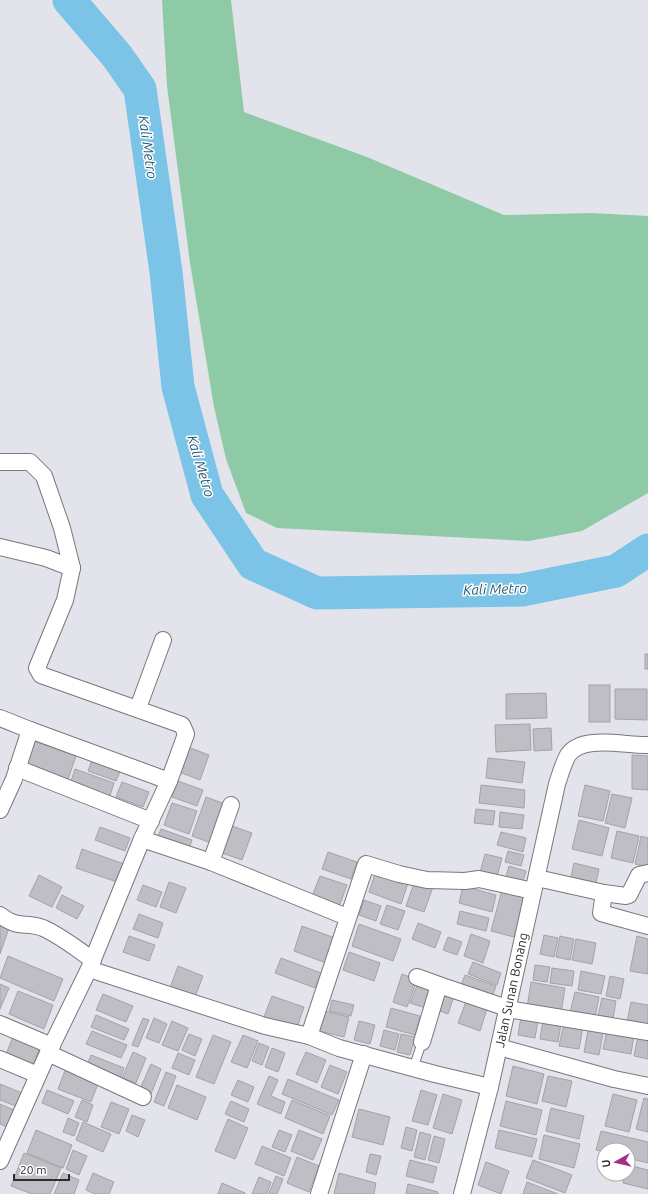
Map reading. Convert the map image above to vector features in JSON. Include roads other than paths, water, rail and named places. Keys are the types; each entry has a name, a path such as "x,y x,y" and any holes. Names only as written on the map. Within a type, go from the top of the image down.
{"street":[{"path":"0,462 30,462 44,476 62,528 72,568 65,600 39,664 38,671 45,677 182,724 185,728 186,734 169,781 142,839 91,965 50,1049 0,1161"},
{"path":"0,547 46,558 72,568"},
{"path":"138,708 163,640"},
{"path":"0,718 169,781"},
{"path":"0,810 30,730"},
{"name":"Jalan Sunan Bonang","path":"462,1194 490,1087 557,784 568,756 576,747 589,743 648,745"},
{"path":"17,768 150,821"},
{"path":"211,862 231,805"},
{"path":"142,839 211,862 347,917"},
{"path":"309,1036 347,917 366,864 427,880 465,881 479,879 629,895 639,874 648,873"},
{"path":"604,893 601,913 648,926"},
{"path":"0,915 8,922 18,925 33,925 43,928 91,965 265,1026 309,1036 339,1048 490,1087"},
{"path":"417,977 507,1008 648,1032"},
{"path":"422,1042 439,985"},
{"path":"0,1024 143,1097"},
{"path":"499,1047 614,1079 648,1086"},
{"path":"319,1194 364,1054"},
{"path":"0,1059 38,1075"}],"lane":[{"path":"414,1068 422,1042"}],"waterway":[{"name":"Kali Metro","path":"69,0 117,56 140,89 166,272 178,387 207,495 253,564 317,593 522,590 616,571 648,550"}]}
